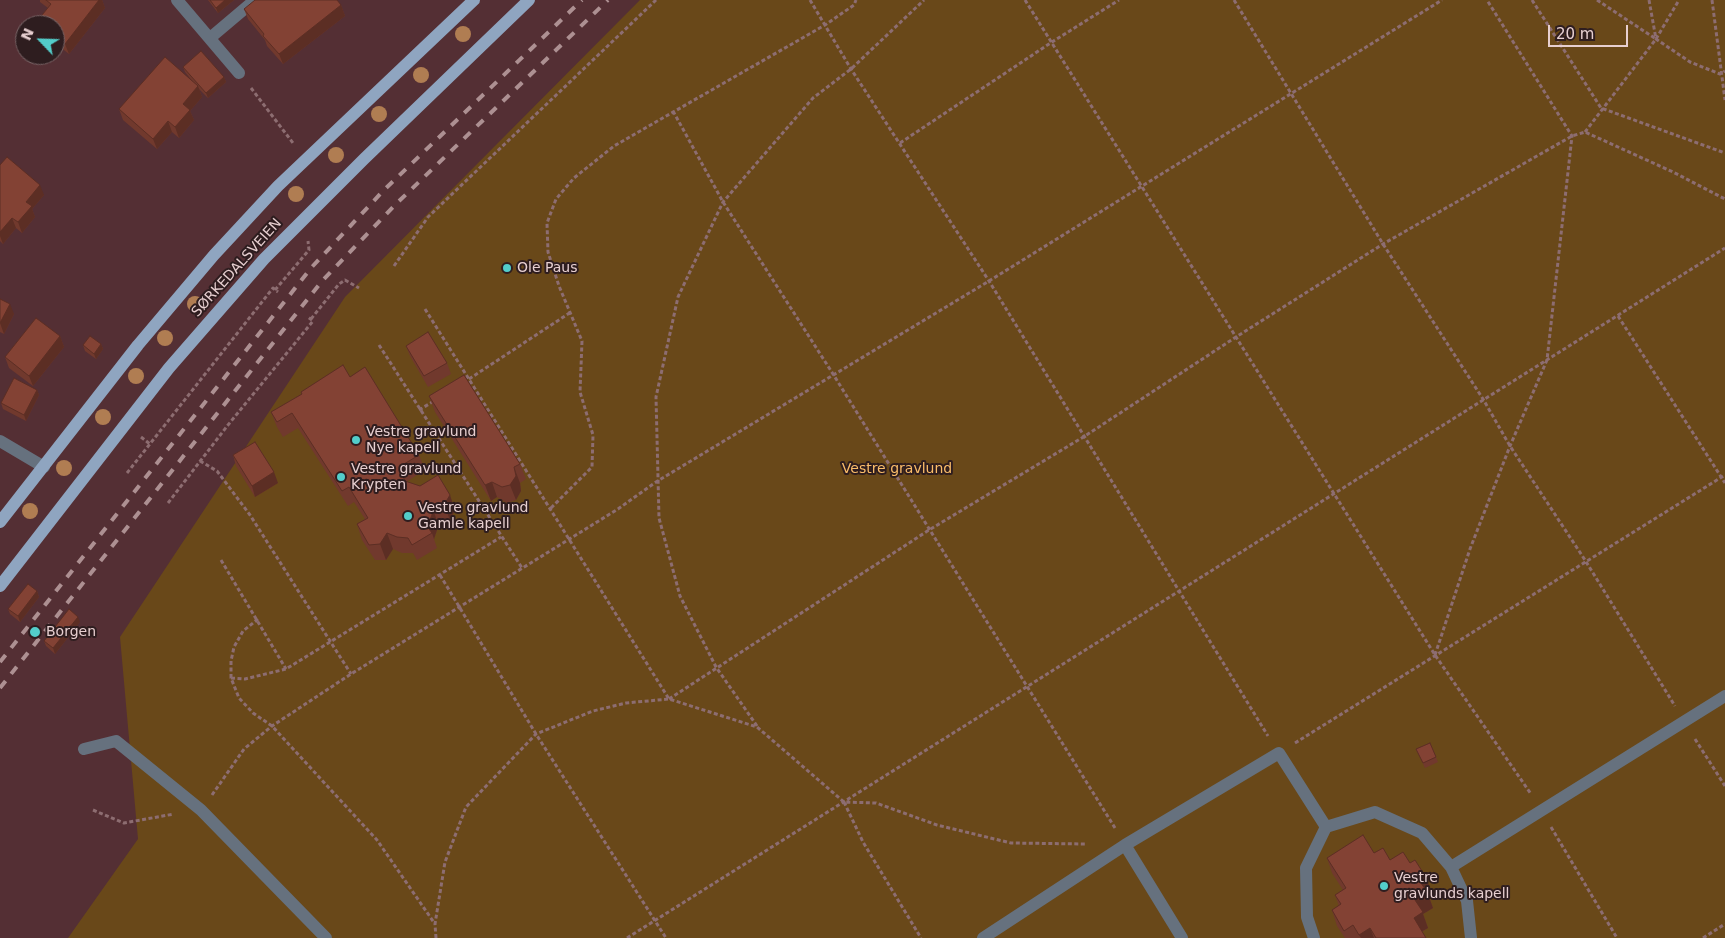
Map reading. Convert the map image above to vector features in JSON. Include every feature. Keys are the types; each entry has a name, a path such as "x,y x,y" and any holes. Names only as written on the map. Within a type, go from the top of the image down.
{"main road":[{"name":"SØRKEDALSVEIEN","path":"0,522 172,302 256,208 474,0"},
{"name":"SØRKEDALSVEIEN","path":"0,586 169,368 264,259 529,0"}],"street":[{"path":"177,0 239,72"},
{"path":"210,38 255,0"},
{"path":"0,441 44,467"},
{"path":"1451,867 1542,812 1725,696"},
{"path":"84,750 116,741 201,810 326,938"},
{"path":"983,938 1126,845 1279,753 1326,827"},
{"path":"1314,938 1307,917 1306,868 1326,827 1375,812 1422,833 1451,867 1467,901 1471,938"},
{"path":"1126,845 1182,938"}],"path":[{"path":"394,266 428,217 656,0"},
{"path":"810,0 852,69 989,281 1085,436 1178,592 1279,753 1585,560 1723,476"},
{"path":"551,508 592,466 593,435 580,392 582,341 559,286 548,252 547,223 556,199 574,178 614,146 825,25 854,5 856,0"},
{"path":"921,938 863,842 844,802 757,727 716,667 680,596 659,518 656,482 656,397 678,297 723,202 813,98 852,69 924,0"},
{"path":"1025,0 1435,656 1542,812 1617,938"},
{"path":"900,143 1052,42 1120,0"},
{"path":"1234,0 1383,244 1483,399 1510,446 1585,560 1725,786"},
{"path":"93,810 124,823 201,810 244,749 272,726 351,674 656,482 989,281 1442,0"},
{"path":"1435,656 1470,549 1510,446 1547,360 1572,136 1488,0"},
{"path":"1532,0 1601,108 1725,153"},
{"path":"1597,0 1690,62 1720,74"},
{"path":"1650,0 1656,39"},
{"path":"669,699 929,530 1085,436 1236,336 1383,244 1572,136 1585,132 1601,108 1656,39 1679,0"},
{"path":"1712,0 1720,74 1725,100"},
{"path":"1720,74 1725,71"},
{"path":"239,72 293,143"},
{"path":"673,111 723,202 833,374 1126,845"},
{"path":"1585,132 1674,172 1725,199"},
{"path":"627,938 1725,248"},
{"path":"127,473 273,288 276,291 309,250"},
{"path":"168,503 313,321 309,318 339,284 345,280 360,288"},
{"path":"426,309 570,537 669,699"},
{"path":"461,384 570,312"},
{"path":"1618,316 1723,476 1725,483"},
{"path":"379,344 419,410 522,568"},
{"path":"419,410 436,399"},
{"path":"140,436 150,444"},
{"path":"200,461 217,471 250,515 351,674"},
{"path":"231,678 245,679 286,669 501,536"},
{"path":"221,560 258,619 286,669"},
{"path":"440,575 536,734 666,938"},
{"path":"258,619 243,631 234,647 230,661 231,678 239,698 253,713 272,726 377,840 435,924"},
{"path":"436,938 435,924 445,862 466,807 536,734 593,712 626,703 669,699 757,727"},
{"path":"844,802 876,803 938,825 1011,843 1126,845"},
{"path":"1703,938 1725,924"}],"green space":[{"name":"Vestre gravlund","path":"640,0 1725,0 1725,938 68,938 138,839 120,637 345,297"}],"building":[{"path":"46,0 99,0 65,44 65,15 42,15 51,4"},
{"path":"210,0 225,0 216,8"},
{"path":"255,0 337,0 341,5 279,54 263,36 264,34 244,9"},
{"path":"201,51 224,77 206,93 183,67"},
{"path":"165,57 198,86 183,104 190,110 175,127 168,121 153,139 119,109"},
{"path":"7,157 40,185 26,202 32,206 18,222 12,218 0,232 0,165"},
{"path":"0,299 10,304 0,323"},
{"path":"36,318 60,336 29,376 5,357"},
{"path":"428,332 447,363 424,376 406,346"},
{"path":"90,336 101,344 94,354 83,345"},
{"path":"343,365 350,377 365,367 419,455 399,467 405,481 420,486 438,475 450,495 444,505 432,506 432,515 427,526 432,533 412,545 408,538 397,537 387,533 380,544 369,545 357,524 368,518 349,487 342,491 292,413 277,422 271,412 302,394 301,392"},
{"path":"464,375 520,464 514,467 516,476 510,485 502,487 492,482 485,485 429,396"},
{"path":"14,378 37,390 24,415 1,403"},
{"path":"255,442 274,472 252,486 233,455"},
{"path":"28,584 37,591 18,616 8,609"},
{"path":"69,609 78,617 53,648 44,641"},
{"path":"1430,743 1436,757 1423,763 1416,749"},
{"name":"Vestre gravlunds kapell","path":"1363,835 1374,853 1383,848 1390,860 1403,852 1410,863 1415,860 1427,879 1421,883 1427,892 1415,900 1423,912 1414,918 1426,938 1376,938 1370,928 1359,935 1353,925 1344,931 1332,910 1341,904 1335,895 1346,888 1327,858"}],"railway":[{"path":"0,662 311,268 383,191 582,0"},
{"path":"0,688 322,281 396,204 608,0"}],"place":[{"name":"Ole Paus","path":"507,268"},
{"name":"Vestre gravlund Nye kapell","path":"356,440"},
{"name":"Vestre gravlund Krypten","path":"341,477"},
{"name":"Vestre gravlund Gamle kapell","path":"408,516"},
{"name":"Borgen","path":"35,632"},
{"name":"Vestre gravlunds kapell","path":"1384,886"}]}
